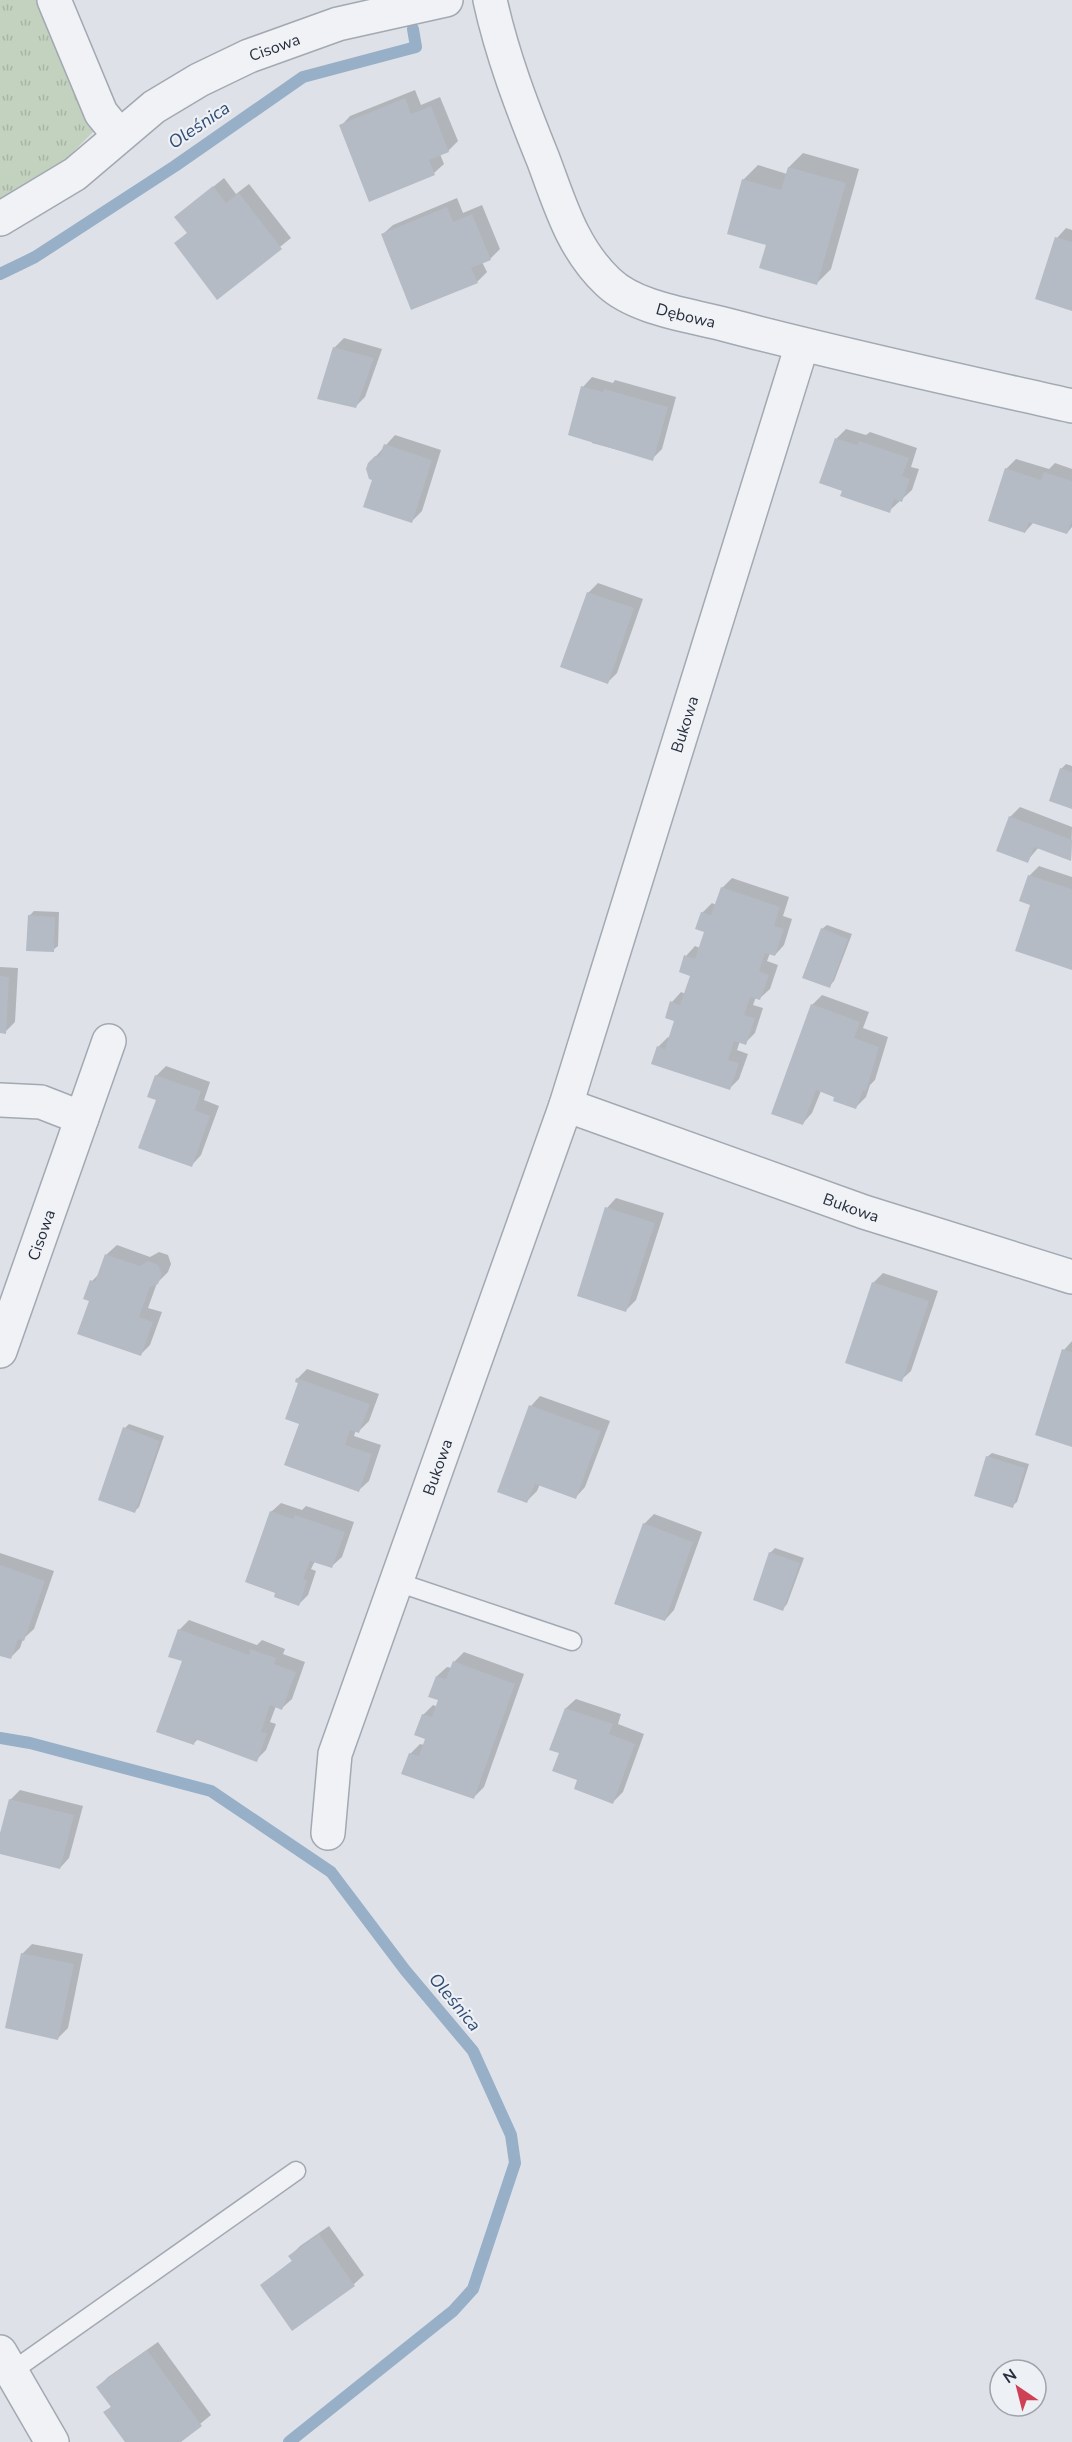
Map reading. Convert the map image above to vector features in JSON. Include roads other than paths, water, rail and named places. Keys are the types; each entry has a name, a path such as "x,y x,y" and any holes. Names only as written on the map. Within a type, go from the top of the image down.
{"street":[{"path":"54,0 101,113 119,135"},
{"name":"Cisowa","path":"0,219 75,174 154,106 199,80 249,56 338,24 446,0"},
{"name":"Dębowa","path":"490,0 497,33 515,89 575,241 608,282 619,291 644,304 802,345 1072,406"},
{"name":"Bukowa","path":"328,1833 335,1754 566,1105 802,345"},
{"name":"Cisowa","path":"0,1351 109,1041"},
{"path":"0,1100 41,1102 82,1118"},
{"name":"Bukowa","path":"566,1105 864,1212 1072,1277"},
{"path":"6,2362 52,2442"}],"lane":[{"path":"397,1582 572,1641"},
{"path":"6,2362 296,2171"}],"waterway":[{"name":"Oleśnica","path":"0,274 35,257 175,166 303,77 416,47 413,29"},
{"name":"Oleśnica","path":"0,1738 30,1743 211,1791 331,1872 405,1970 473,2051 511,2135 515,2163 473,2289 453,2311 289,2442"}]}
